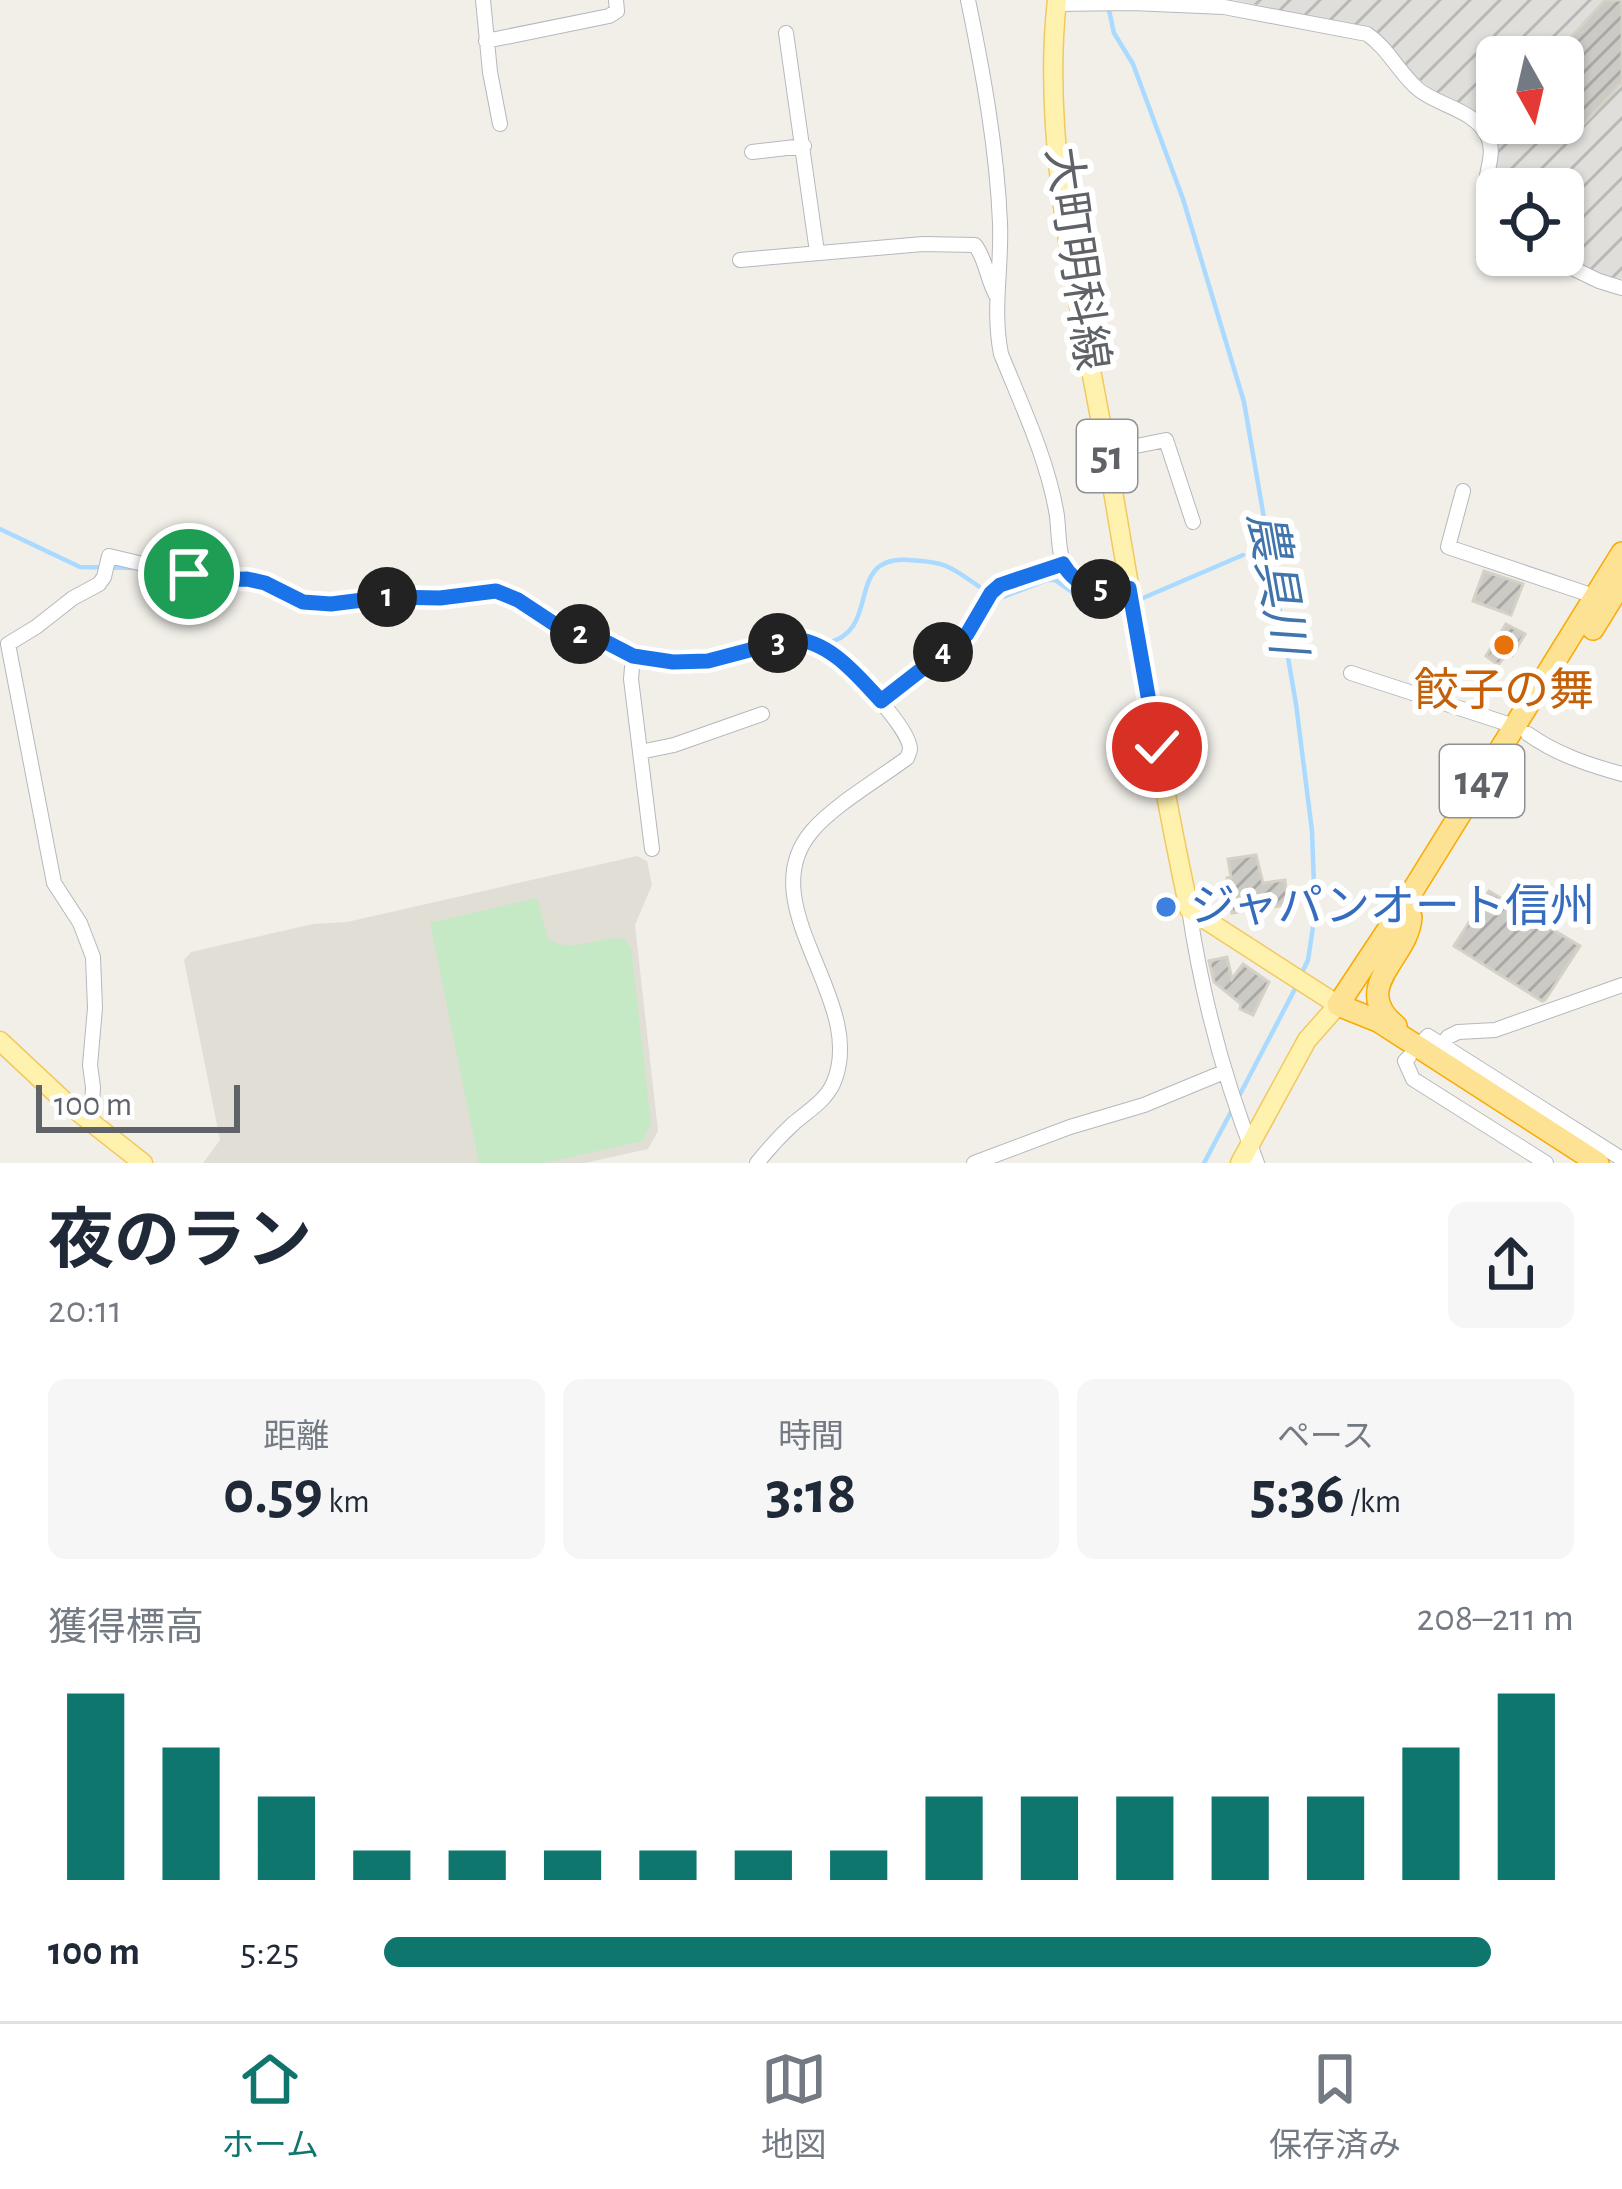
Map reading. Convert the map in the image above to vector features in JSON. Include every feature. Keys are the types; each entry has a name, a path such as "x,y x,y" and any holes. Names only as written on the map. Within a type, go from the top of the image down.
{"highway":[{"name":"147","path":"1338,1005 1371,978 1411,917 1622,554"},
{"name":"147","path":"1338,1005 1622,582"},
{"name":"147","path":"1411,917 1410,930 1379,980 1384,1016 1572,1163"},
{"name":"147","path":"1338,1005 1368,1031 1422,1050 1598,1163"}],"main road":[{"name":"大町明科線","path":"1056,2 1054,90 1060,176 1189,909"},
{"path":"1189,909 1338,1005 1307,1040 1246,1135 1240,1163"},
{"path":"0,1041 87,1120 143,1163"}],"street":[{"path":"484,0 485,41 500,124"},
{"path":"485,41 609,16 617,10 616,0"},
{"path":"968,0 994,154 1001,354 1047,472 1063,564 1079,584 1129,588"},
{"path":"1056,2 1224,7 1367,34 1418,89 1466,115 1487,135 1488,168"},
{"path":"786,33 817,253"},
{"path":"752,152 804,146"},
{"path":"740,260 923,244 975,245 996,295"},
{"path":"1584,274 1622,287"},
{"path":"1106,452 1166,440 1193,522"},
{"path":"1463,491 1448,547 1594,598"},
{"path":"87,1120 93,1087 93,957 80,923 54,883 8,644 99,584 109,556 211,580 265,583 303,602 440,598 496,591 562,629 604,641 633,656 694,662 791,639 829,651 881,701 910,749 908,758 822,821 799,850 793,877 802,928 832,998 838,1066 826,1097 783,1133 757,1163"},
{"path":"881,701 967,634 1000,585 1063,564"},
{"path":"633,656 631,679 652,849"},
{"path":"1351,673 1505,723 1543,745 1622,774"},
{"path":"640,752 762,714"},
{"path":"1189,909 1201,984 1224,1072 1257,1163"},
{"path":"1546,1163 1413,1078 1405,1061 1458,1032 1495,1030 1622,985"},
{"path":"1422,1050 1622,1160"},
{"path":"974,1163 1144,1105 1224,1072"}],"shaded area":[{"path":"1234,0 1622,0 1622,279 1584,266 1584,168 1494,168 1497,144 1584,144 1584,36 1476,36 1476,114 1416,77 1375,30"},
{"path":"637,856 647,861 652,885 635,925 658,1131 648,1149 585,1163 203,1163 220,1140 184,960 191,952"}],"green space":[{"path":"537,898 548,939 576,945 624,939 631,948 651,1123 642,1141 544,1163 479,1163 430,923"}],"building":[{"path":"1605,0 1622,0 1622,82 1584,124 1584,36 1572,36"},
{"path":"1484,571 1523,584 1511,615 1473,601"},
{"path":"1506,624 1525,634 1512,656 1506,655 1498,665 1486,656"},
{"path":"1256,855 1263,883 1285,880 1288,905 1232,913 1228,859"},
{"path":"1489,891 1580,946 1545,1000 1454,946"},
{"path":"1227,957 1232,979 1243,964 1269,982 1253,1015 1240,1009 1241,1004 1214,982 1209,961"}],"waterway":[{"name":"農具川","path":"1108,6 1114,33 1133,64 1183,199 1244,402 1296,704 1312,831 1315,914 1308,960 1300,977"},
{"path":"0,529 80,567 135,568"},
{"path":"1143,598 1243,555"},
{"path":"827,643 844,636 854,624 869,581 876,569 889,562 942,564 986,591"},
{"path":"997,595 1055,580 1094,605 1120,608"},
{"path":"241,586 265,589"},
{"path":"373,605 446,606 501,600 559,636 647,668 695,671 804,647"},
{"name":"農具川","path":"1237,1100 1296,987"},
{"name":"農具川","path":"1204,1163 1232,1110"}],"place":[{"name":"餃子の舞","path":"1504,645"},
{"name":"ジャパンオート信州","path":"1166,907"}],"route":[{"path":"189,574 211,580 247,579 303,602 331,604 496,591 562,629 604,641 633,656 673,662 708,661 803,640 829,651 881,701 967,634 1000,585 1063,564 1079,584 1101,590 1129,588 1157,747"}]}
